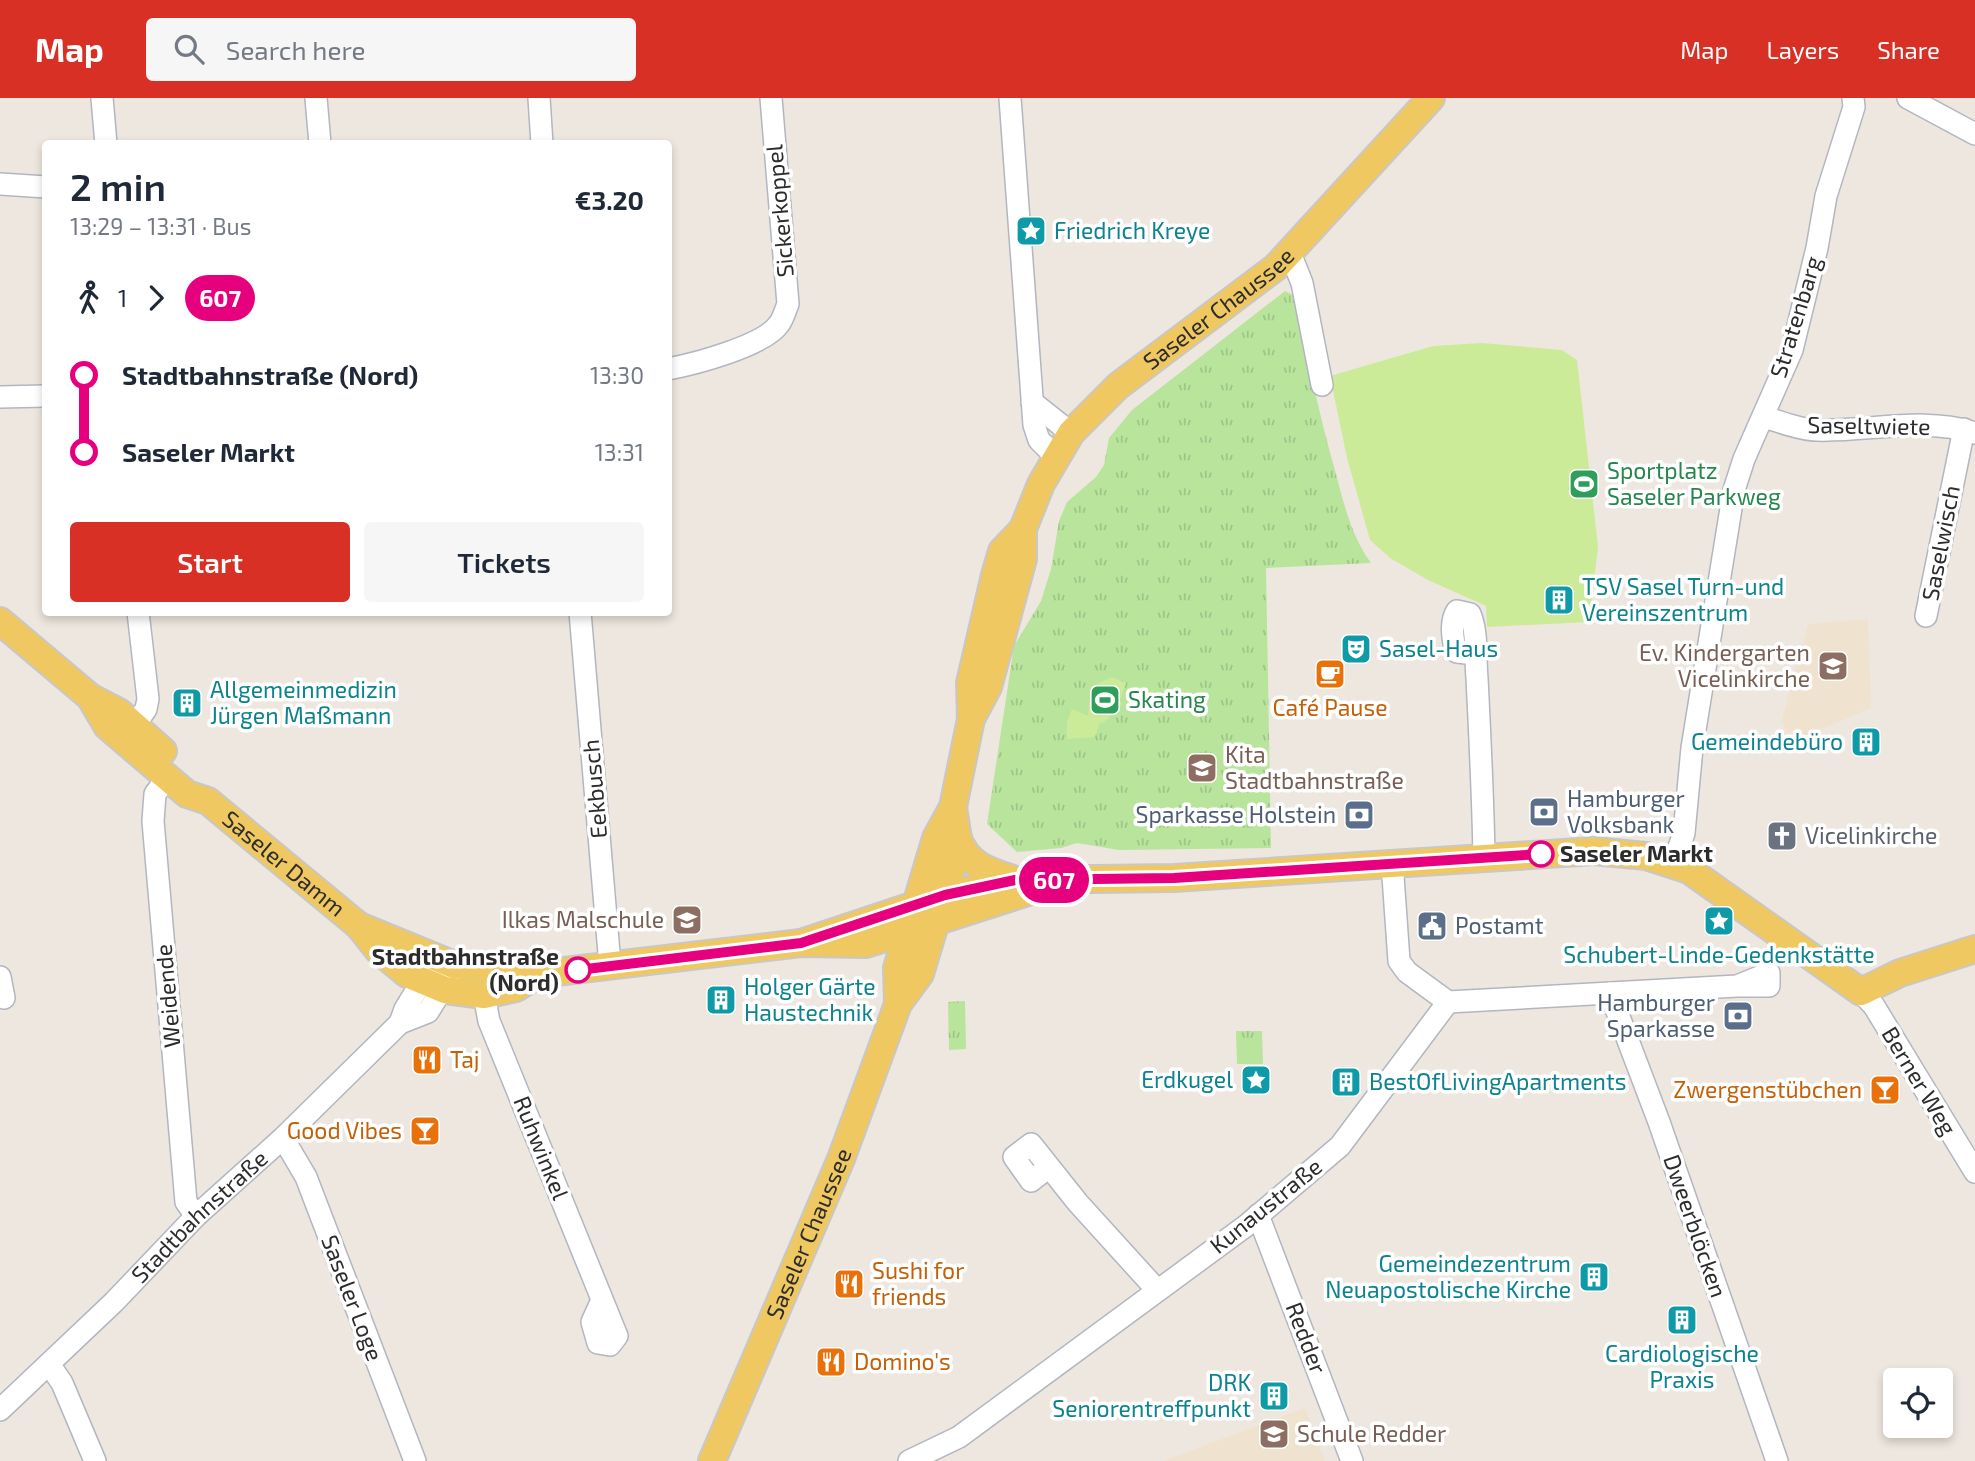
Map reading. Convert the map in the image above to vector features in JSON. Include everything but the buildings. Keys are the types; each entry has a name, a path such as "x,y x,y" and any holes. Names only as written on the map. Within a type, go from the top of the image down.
{"main road":[{"name":"Saseler Chaussee","path":"898,1004 897,968 936,838 953,807 971,719 988,687 1023,559 1023,529 1056,457 1071,433 1118,386 1243,295 1290,253 1431,98"},
{"name":"Saseler Damm","path":"0,621 90,697 119,712 196,779 208,801"},
{"name":"Saseler Damm","path":"90,697 107,726 187,794 208,801 359,926 390,962 439,974"},
{"name":"Saseler Chaussee","path":"712,1461 841,1159 898,1004 920,974 945,895 958,839 953,807"},
{"path":"958,839 966,856 977,865 1015,880"},
{"path":"801,943 945,895 1015,880 1174,878 1594,851 1646,856 1673,864 1711,885 1861,992 1900,973 1975,949"},
{"path":"439,974 540,974 801,943 866,944 1023,893 1075,881"},
{"path":"439,974 484,995 516,988 540,974"}],"street":[{"path":"102,98 106,140"},
{"path":"316,98 320,140"},
{"path":"539,98 542,140"},
{"name":"Sickerkoppel","path":"672,368 745,345 772,332 780,324 788,304 771,98"},
{"path":"1010,98 1032,402 1039,440 1056,457"},
{"path":"1908,98 1975,134"},
{"name":"Stratenbarg","path":"1673,864 1684,833 1692,748 1734,490 1791,350 1817,248 1826,196 1858,101"},
{"path":"0,184 42,187"},
{"path":"1290,253 1302,283 1322,385"},
{"path":"0,397 42,397"},
{"path":"1032,402 1071,433"},
{"name":"Saseltwiete","path":"1763,417 1815,430 1864,426 1934,426 1969,431"},
{"name":"Saselwisch","path":"1926,616 1969,431"},
{"path":"134,726 146,709 148,699 138,616"},
{"name":"Eekbusch","path":"580,616 610,965"},
{"path":"1475,654 1484,857"},
{"name":"Weidende","path":"167,778 155,794 153,821 186,1202 196,1216"},
{"path":"1392,862 1399,961 1407,972 1448,1002 1737,986"},
{"name":"Stadtbahnstraße","path":"0,1410 196,1216 283,1138 400,1023 428,1012 439,974"},
{"name":"Berner Weg","path":"1861,992 1874,1006 1975,1172"},
{"name":"Dweerblöcken","path":"1610,993 1777,1461"},
{"name":"Ruhwinkel","path":"484,995 489,1021 602,1300"},
{"name":"Kunaustraße","path":"909,1461 959,1437 1258,1215 1340,1146 1448,1002"},
{"name":"Saseler Loge","path":"283,1138 306,1177 415,1461"},
{"path":"1049,1167 1157,1290"},
{"name":"Redder","path":"1258,1215 1352,1461"},
{"path":"49,1364 62,1383 95,1461"}],"shaded area":[{"name":"Ev. Kindergarten Vicelinkirche","path":"1868,619 1871,708 1801,738 1797,730 1787,734 1782,720 1808,624"},
{"name":"Schule Redder","path":"1305,1408 1325,1461 1163,1461"}],"green space":[{"path":"1285,291 1295,296 1319,408 1342,497 1354,532 1371,563 1266,568 1271,848 1119,850 1077,843 1061,848 1017,852 987,824 1014,646 1041,601 1051,569 1059,521 1067,502 1096,477 1104,465 1109,438 1132,410"},
{"path":"1482,343 1562,350 1577,360 1598,547 1589,622 1487,627 1486,606 1428,580 1390,558 1370,540 1347,458 1330,376 1433,346"},
{"name":"Skating","path":"1112,677 1126,683 1120,700 1122,705 1103,723 1100,722 1095,737 1067,739 1067,722 1072,709 1088,716 1091,687"},
{"path":"965,1001 966,1049 949,1050 948,1002"},
{"path":"1236,1031 1262,1031 1263,1064 1237,1064"}],"bus line":[{"name":"607","path":"578,970 801,943 972,887 1015,880 1174,878 1310,867 1541,854"}],"place":[{"name":"Friedrich Kreye","path":"1031,231"},
{"name":"Sportplatz Saseler Parkweg","path":"1584,484"},
{"name":"TSV Sasel Turn-und Vereinszentrum","path":"1559,600"},
{"name":"Sasel-Haus","path":"1356,649"},
{"name":"Ev. Kindergarten Vicelinkirche","path":"1833,666"},
{"name":"Café Pause","path":"1330,674"},
{"name":"Skating","path":"1105,700"},
{"name":"Allgemeinmedizin Jürgen Maßmann","path":"187,703"},
{"name":"Gemeindebüro","path":"1866,742"},
{"name":"Kita Stadtbahnstraße","path":"1202,768"},
{"name":"Hamburger Volksbank","path":"1544,812"},
{"name":"Sparkasse Holstein","path":"1359,815"},
{"name":"Vicelinkirche","path":"1782,836"},
{"name":"Saseler Markt","path":"1541,854"},
{"name":"Ilkas Malschule","path":"687,920"},
{"name":"Schubert-Linde-Gedenkstätte","path":"1719,921"},
{"name":"Postamt","path":"1432,926"},
{"name":"Stadtbahnstraße (Nord)","path":"578,970"},
{"name":"Holger Gärte Haustechnik","path":"721,1000"},
{"name":"Hamburger Sparkasse","path":"1738,1016"},
{"name":"Taj","path":"427,1060"},
{"name":"Erdkugel","path":"1256,1080"},
{"name":"BestOfLivingApartments","path":"1346,1082"},
{"name":"Zwergenstübchen","path":"1885,1090"},
{"name":"Good Vibes","path":"425,1131"},
{"name":"Gemeindezentrum Neuapostolische Kirche","path":"1594,1277"},
{"name":"Sushi for friends","path":"849,1284"},
{"name":"Cardiologische Praxis","path":"1682,1320"},
{"name":"Domino's","path":"831,1362"},
{"name":"DRK Seniorentreffpunkt","path":"1274,1396"},
{"name":"Schule Redder","path":"1274,1434"}]}
